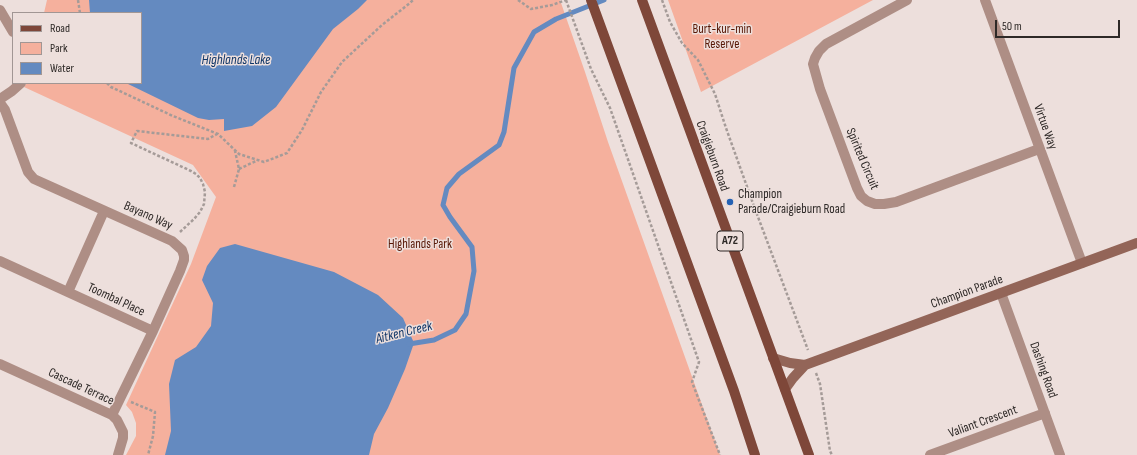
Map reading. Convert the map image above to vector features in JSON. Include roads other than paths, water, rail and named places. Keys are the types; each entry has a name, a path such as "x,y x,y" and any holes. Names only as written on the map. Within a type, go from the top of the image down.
{"main road":[{"path":"591,0 731,384 755,455"},
{"name":"Craigieburn Road","path":"642,0 809,455"}],"street":[{"name":"Spirited Circuit","path":"907,0 826,44 819,51 813,64 820,89 857,188 866,202 884,204 896,202 1039,149"},
{"name":"Virtue Way","path":"985,0 1082,264"},
{"path":"0,10 12,30"},
{"path":"0,99 20,84"},
{"name":"Bayano Way","path":"0,103 5,110 30,175 39,181 172,241 182,250 184,260 180,271 153,331 112,415"},
{"name":"Toombal Place","path":"68,292 104,211"},
{"name":"Champion Parade","path":"773,358 790,363 809,363 1137,243"},
{"name":"Toombal Place","path":"0,261 153,331"},
{"name":"Dashing Road","path":"1001,293 1060,455"},
{"name":"Champion Parade","path":"785,389 793,378 809,363"},
{"name":"Cascade Terrace","path":"0,364 112,415 117,420 123,432 124,438 118,455"},
{"name":"Valiant Crescent","path":"930,455 1045,413"}],"water":[{"name":"Highlands Lake","path":"89,0 367,0 333,29 276,107 252,126 224,131 224,119 209,120 198,118 128,84 142,84 142,12 90,12"},
{"path":"235,244 334,272 378,295 403,318 414,343 405,369 388,408 374,434 369,455 165,455 171,431 169,384 175,360 196,347 211,326 213,303 202,280 207,266 220,248"}],"waterway":[{"name":"Aitken Creek","path":"409,344 434,340 455,330 466,314 474,271 472,247 443,205 447,188 459,174 499,145 504,132 514,68 534,32 556,19 604,0"}],"place":[{"name":"Champion Parade/Craigieburn Road","path":"730,202"}],"park label":[{"name":"Burt-kur-min Reserve","path":"722,38"},
{"name":"Highlands Park","path":"420,245"}]}
